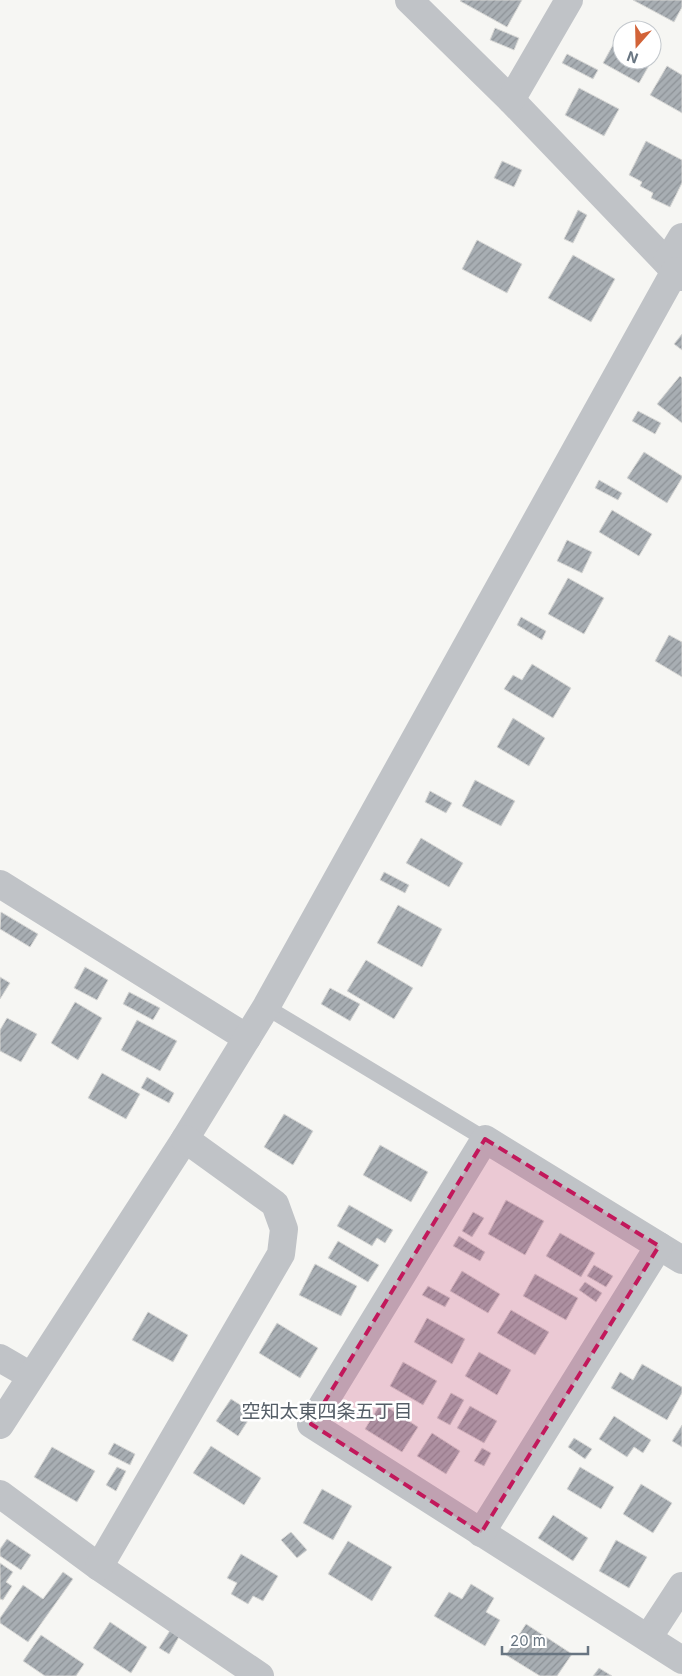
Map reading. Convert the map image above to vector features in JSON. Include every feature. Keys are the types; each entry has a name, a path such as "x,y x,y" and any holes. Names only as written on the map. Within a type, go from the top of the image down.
{"street":[{"path":"409,0 511,100 675,270"},
{"path":"511,100 569,0"},
{"path":"0,1425 185,1139 266,1007 675,270 682,236"},
{"path":"0,884 247,1038"},
{"path":"99,1567 281,1254 284,1229 275,1204 185,1139"},
{"path":"682,1260 485,1139 311,1424 682,1660"},
{"path":"481,1532 659,1246"},
{"path":"0,1358 31,1376"},
{"path":"0,1494 99,1567 260,1676"},
{"path":"648,1638 682,1586"}],"lane":[{"path":"266,1007 485,1139"}],"highlighted area":[{"path":"485,1139 659,1246 481,1533 311,1424"}],"building":[{"path":"461,0 522,0 507,27"},
{"path":"633,0 682,0 682,7 674,22"},
{"path":"495,28 519,38 514,50 490,40"},
{"path":"612,47 612,68 603,63"},
{"path":"567,54 598,70 593,79 562,63"},
{"path":"667,66 682,75 682,113 650,95"},
{"path":"616,70 646,70 639,83"},
{"path":"579,88 619,109 604,136 565,115"},
{"path":"646,141 682,160 682,183 670,207 651,198 653,193 640,186 642,182 629,175"},
{"path":"502,161 522,170 514,187 494,178"},
{"path":"578,210 587,215 573,243 564,239"},
{"path":"477,240 522,264 507,293 462,269"},
{"path":"573,255 615,279 591,322 548,298"},
{"path":"682,334 682,350 674,344"},
{"path":"680,376 682,378 682,423 657,404"},
{"path":"638,411 661,423 655,434 632,421"},
{"path":"644,452 682,476 667,503 627,478"},
{"path":"599,480 622,493 618,500 595,488"},
{"path":"612,510 652,534 639,556 599,532"},
{"path":"567,540 592,552 582,573 557,561"},
{"path":"568,578 604,598 584,634 548,614"},
{"path":"521,617 546,631 542,640 517,625"},
{"path":"669,635 682,642 682,677 655,661"},
{"path":"532,664 571,688 553,718 504,689 513,675 522,680"},
{"path":"513,718 545,738 529,766 497,747"},
{"path":"475,780 515,801 501,826 462,806"},
{"path":"430,791 452,803 446,813 425,802"},
{"path":"421,838 463,863 449,887 406,863"},
{"path":"384,872 409,885 405,893 380,880"},
{"path":"398,905 442,929 422,967 377,943"},
{"path":"1,912 38,934 30,947 0,929"},
{"path":"366,960 413,988 394,1019 347,991"},
{"path":"85,967 108,980 97,1000 74,988"},
{"path":"0,977 10,983 0,999"},
{"path":"330,988 360,1004 350,1021 321,1004"},
{"path":"129,992 160,1008 153,1020 123,1004"},
{"path":"75,1002 102,1018 78,1060 51,1043"},
{"path":"7,1018 37,1034 21,1062 0,1051 0,1030"},
{"path":"137,1020 177,1041 160,1071 121,1050"},
{"path":"102,1073 140,1094 126,1119 88,1098"},
{"path":"147,1077 174,1093 169,1103 141,1088"},
{"path":"284,1114 313,1131 293,1165 264,1147"},
{"path":"380,1145 428,1172 411,1202 363,1175"},
{"path":"506,1200 544,1221 525,1255 488,1234"},
{"path":"349,1205 393,1230 385,1243 377,1238 372,1246 337,1226"},
{"path":"473,1212 484,1218 472,1237 462,1231"},
{"path":"560,1233 595,1253 581,1277 546,1256"},
{"path":"459,1236 485,1252 480,1261 453,1246"},
{"path":"338,1241 379,1265 368,1282 328,1258"},
{"path":"315,1264 357,1286 341,1316 299,1295"},
{"path":"594,1265 613,1276 606,1287 587,1276"},
{"path":"462,1271 500,1294 488,1313 450,1291"},
{"path":"535,1274 578,1298 566,1320 523,1296"},
{"path":"585,1282 602,1293 596,1302 579,1290"},
{"path":"428,1286 450,1298 445,1307 422,1295"},
{"path":"511,1310 549,1332 535,1355 497,1333"},
{"path":"148,1312 188,1335 173,1362 132,1340"},
{"path":"427,1318 465,1339 452,1364 414,1342"},
{"path":"277,1323 318,1348 300,1378 259,1353"},
{"path":"479,1352 511,1370 497,1395 465,1376"},
{"path":"403,1362 437,1381 423,1405 390,1386"},
{"path":"642,1364 682,1387 682,1393 667,1420 611,1388 620,1372 633,1380"},
{"path":"451,1393 464,1400 450,1425 437,1418"},
{"path":"231,1399 253,1413 238,1436 216,1421"},
{"path":"381,1403 418,1427 402,1452 365,1429"},
{"path":"470,1406 497,1421 484,1443 457,1428"},
{"path":"614,1416 651,1440 643,1453 634,1447 627,1457 599,1439"},
{"path":"682,1425 682,1447 672,1441"},
{"path":"432,1433 460,1451 446,1474 417,1456"},
{"path":"574,1438 592,1449 585,1459 568,1447"},
{"path":"114,1443 135,1454 130,1465 108,1454"},
{"path":"211,1446 261,1478 244,1505 193,1473"},
{"path":"52,1447 95,1471 77,1502 34,1477"},
{"path":"482,1448 491,1453 484,1466 474,1461"},
{"path":"117,1467 126,1471 116,1491 106,1485"},
{"path":"580,1467 614,1487 601,1509 567,1489"},
{"path":"641,1484 672,1503 653,1533 623,1514"},
{"path":"322,1489 352,1506 333,1540 303,1523"},
{"path":"553,1515 588,1538 573,1561 538,1538"},
{"path":"291,1532 307,1550 297,1558 281,1540"},
{"path":"7,1539 31,1555 21,1570 0,1556 0,1549"},
{"path":"616,1540 647,1557 629,1588 599,1571"},
{"path":"348,1541 392,1567 372,1601 328,1574"},
{"path":"241,1554 278,1576 263,1601 253,1596 248,1604 231,1594 237,1583 227,1578"},
{"path":"0,1563 13,1572 6,1582 12,1586 3,1600 0,1599"},
{"path":"63,1572 73,1579 28,1642 0,1623 0,1618 23,1585 43,1599"},
{"path":"471,1584 494,1598 486,1612 500,1620 485,1646 434,1616 449,1592 462,1599"},
{"path":"110,1622 147,1647 131,1673 93,1648"},
{"path":"526,1624 572,1654 557,1676 540,1676 506,1655"},
{"path":"171,1629 180,1635 169,1654 159,1648"},
{"path":"41,1635 84,1664 76,1676 45,1676 23,1661"},
{"path":"599,1668 612,1676 593,1676"}],"district":[{"name":"空知太東四条五丁目","path":"327,1411"}]}
